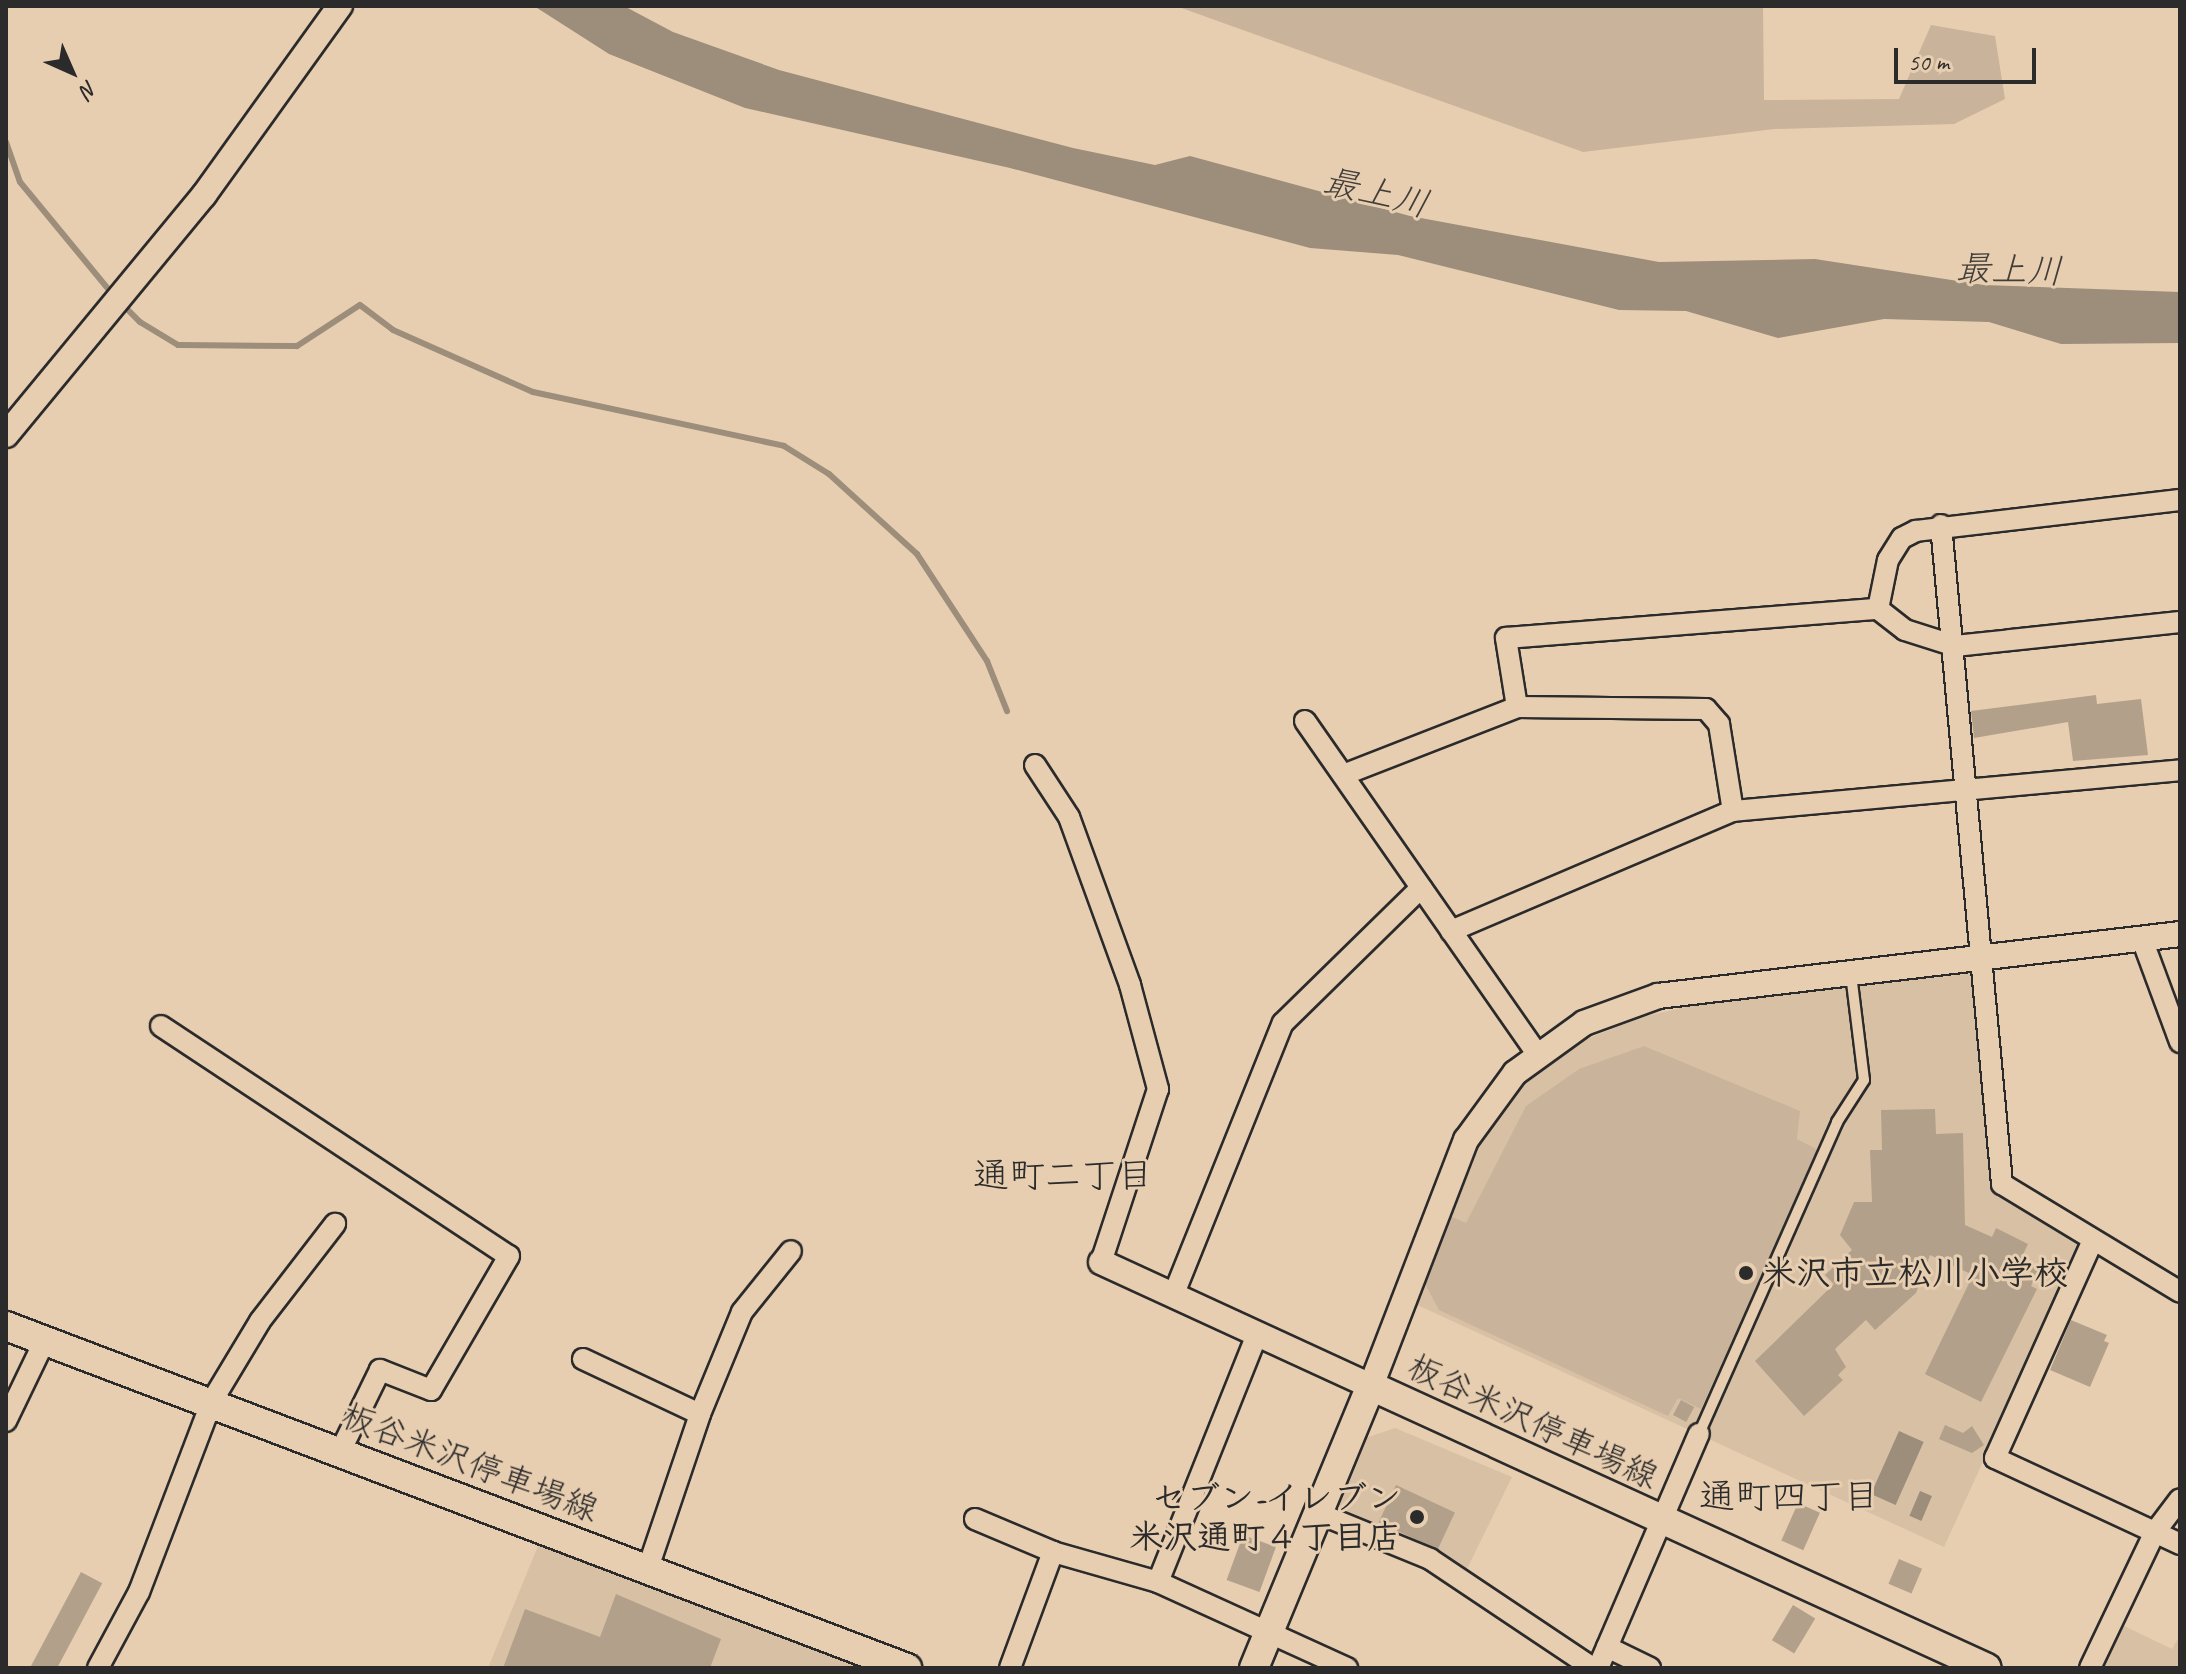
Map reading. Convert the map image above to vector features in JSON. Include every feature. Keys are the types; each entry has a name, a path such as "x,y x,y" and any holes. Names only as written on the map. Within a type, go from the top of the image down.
{"main road":[{"name":"板谷米沢停車場線","path":"6,1326 212,1401 907,1668"},
{"name":"板谷米沢停車場線","path":"1254,1668 1371,1386 1987,1668"}],"street":[{"path":"6,435 178,228 336,11"},
{"path":"1878,609 1884,573 1902,538 1941,525 2180,500"},
{"path":"1941,525 1955,646 1963,789 2002,1184 2180,1292"},
{"path":"1517,707 1506,638 1878,609 1905,630 1934,644 1955,646 2180,622"},
{"path":"1343,775 1517,707 1706,709 1719,724 1733,811"},
{"path":"1305,721 1537,1053"},
{"path":"1035,765 1069,817 1130,985 1158,1089 1101,1262 1371,1386 1466,1140 1496,1094 1537,1053 1584,1023 1635,1002 2180,934"},
{"path":"1451,931 1733,811 2180,770"},
{"path":"1173,1296 1283,1023 1421,888"},
{"path":"2142,939 2180,1042"},
{"path":"161,1026 509,1256 431,1390 380,1370 341,1450"},
{"path":"98,1668 139,1592 212,1401 260,1321 335,1224"},
{"path":"2093,1240 1995,1458 2180,1544"},
{"path":"648,1568 700,1414 742,1312 791,1251"},
{"path":"1158,1582 1257,1335"},
{"path":"6,1421 45,1340"},
{"path":"583,1359 700,1414"},
{"path":"1320,1514 1430,1559 1596,1668 1699,1434"},
{"path":"2090,1668 2155,1532 2180,1499"},
{"path":"975,1519 1053,1552 1158,1582 1347,1668"},
{"path":"1010,1668 1053,1552"},
{"path":"1607,1647 1650,1668"}],"lane":[{"path":"1699,1434 1837,1122 1864,1080 1851,974"}],"shaded area":[{"path":"534,6 624,6 673,32 779,70 1073,148 1155,165 1190,156 1410,216 1659,262 1815,259 1984,285 2180,292 2180,343 2061,344 1989,322 1884,319 1778,338 1686,311 1619,310 1398,255 1310,248 1010,168 745,108 609,54"},
{"path":"1176,6 1763,6 1764,100 1899,99 1931,25 1995,36 2005,99 1954,124 1774,129 1583,152"},
{"name":"米沢市立松川小学校","path":"1975,973 1994,1189 2083,1243 1944,1547 1413,1303 1469,1157 1499,1110 1540,1070 1587,1039 1638,1018 1694,1005"},
{"path":"1644,1046 1800,1111 1797,1139 1818,1150 1701,1409 1678,1398 1668,1416 1439,1310 1423,1280 1447,1215 1466,1223 1526,1106 1579,1069"},
{"path":"1395,1428 1512,1477 1464,1575 1340,1517 1332,1504 1360,1440"},
{"path":"1899,1431 1924,1442 1896,1505 1871,1494"},
{"path":"1920,1491 1932,1496 1921,1521 1909,1516"},
{"path":"540,1541 867,1668 488,1668"},
{"path":"2120,1624 2172,1649 2180,1635 2180,1668 2099,1668"}],"building":[{"path":"2096,695 2097,704 2141,699 2148,755 2073,761 2068,722 1974,738 1971,711"},
{"path":"1935,1109 1936,1134 1963,1133 1965,1225 1992,1237 1996,1228 2028,1244 2021,1259 2040,1268 2031,1286 2037,1289 1981,1402 1925,1374 1973,1275 1930,1255 1916,1293 1875,1330 1866,1320 1835,1349 1846,1367 1838,1375 1843,1380 1804,1416 1755,1361 1834,1284 1825,1275 1852,1250 1840,1235 1854,1202 1872,1202 1870,1150 1882,1150 1881,1110"},
{"path":"2071,1320 2107,1335 2104,1341 2109,1343 2090,1387 2050,1370"},
{"path":"1681,1400 1694,1407 1686,1422 1673,1415"},
{"path":"1945,1425 1963,1433 1972,1426 1984,1445 1972,1453 1939,1439"},
{"name":"セブン-イレブン 米沢通町４丁目店","path":"1396,1485 1455,1512 1438,1550 1379,1522"},
{"path":"1798,1503 1820,1513 1803,1550 1781,1540"},
{"path":"1243,1535 1276,1547 1259,1592 1227,1580"},
{"path":"1899,1559 1922,1569 1911,1594 1888,1584"},
{"path":"81,1572 102,1583 57,1668 30,1667"},
{"path":"616,1594 721,1639 710,1668 503,1668 525,1609 600,1637"},
{"path":"1793,1605 1815,1618 1794,1654 1772,1640"}],"waterway":[{"path":"6,142 20,182 113,295"},
{"path":"121,303 140,322 178,345 297,346 360,305 393,330 533,392 784,446 829,474 917,554 987,661 1007,711"}],"place":[{"name":"米沢市立松川小学校","path":"1746,1273"},
{"name":"セブン-イレブン 米沢通町４丁目店","path":"1417,1517"}],"district":[{"name":"通町二丁目","path":"1063,1176"},
{"name":"通町四丁目","path":"1789,1497"}],"water label":[{"name":"最上川","path":"1376,193"},
{"name":"最上川","path":"2009,270"}]}
